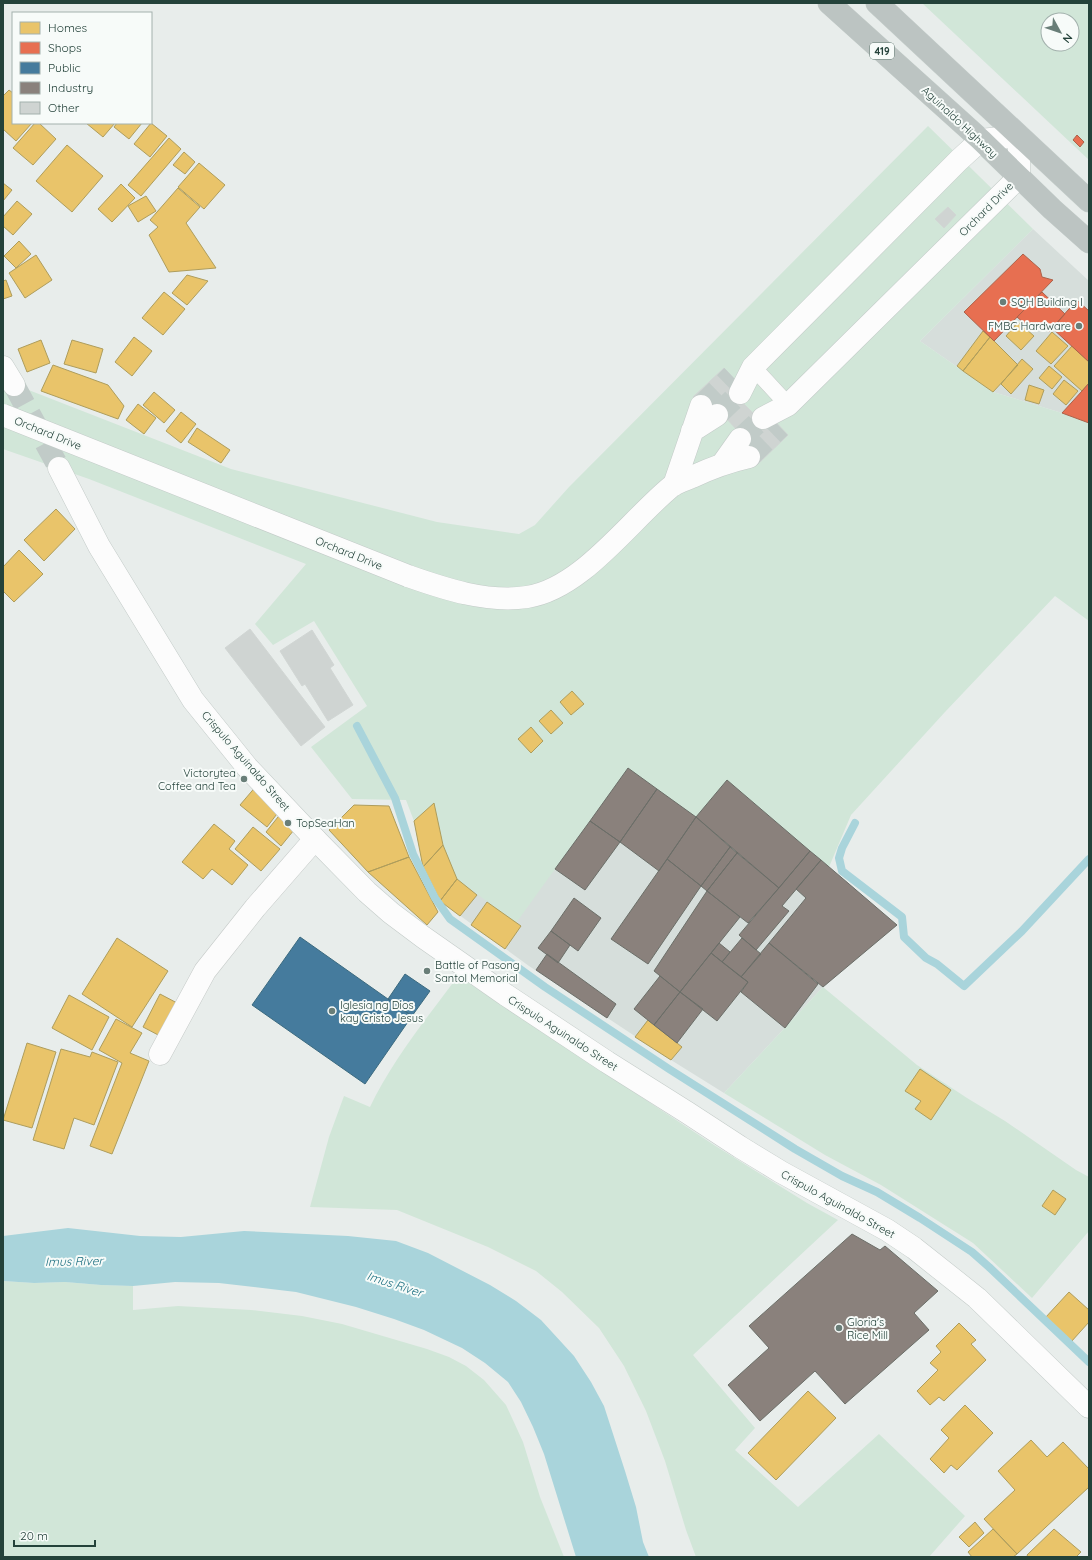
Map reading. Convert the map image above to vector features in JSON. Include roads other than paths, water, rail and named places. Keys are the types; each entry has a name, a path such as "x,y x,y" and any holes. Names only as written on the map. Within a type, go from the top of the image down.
{"highway":[{"name":"Aguinaldo Highway","path":"829,3 981,140 1089,242"},
{"path":"877,3 1089,201"}],"street":[{"path":"736,385 981,140 1019,136"},
{"name":"Orchard Drive","path":"771,422 1019,177 1019,136"},
{"path":"3,367 14,385"},
{"name":"Orchard Drive","path":"674,485 692,431 709,410"},
{"name":"Orchard Drive","path":"3,415 408,576 451,589 490,597 527,597 544,592 564,583 584,569 674,485 723,463 744,448"},
{"name":"Crispulo Aguinaldo Street","path":"60,468 99,546 193,700 247,767 362,887 391,913 506,995 607,1062 781,1172 887,1230 914,1248 977,1298 1089,1407"},
{"path":"160,1054 204,971 255,908 315,839"}],"lane":[{"path":"753,367 788,405"}],"water":[{"name":"Imus River","path":"68,1228 140,1236 181,1237 244,1231 348,1236 396,1241 428,1253 490,1285 516,1301 541,1320 574,1356 591,1382 604,1406 636,1507 643,1542 649,1557 576,1557 544,1454 521,1402 508,1382 485,1363 462,1348 424,1330 394,1319 356,1307 296,1292 219,1283 175,1282 133,1286 65,1282 34,1283 3,1281 3,1236"}],"waterway":[{"path":"357,726 395,798 413,854 435,898 450,919 545,987 669,1069 795,1149 842,1176 877,1192 972,1252 1089,1362"},
{"path":"855,823 842,848 839,858 842,871 902,917 904,937 926,958 937,964 964,986 1022,931 1089,859"}],"tunnel":[{"path":"701,406 732,376"},
{"path":"14,385 59,468"},
{"path":"717,415 740,393"},
{"path":"740,439 763,418"},
{"path":"749,457 780,427"}],"place":[{"name":"SQH Building I","path":"1003,302"},
{"name":"FMBC Hardware","path":"1079,326"},
{"name":"Victorytea Coffee and Tea","path":"244,779"},
{"name":"TopSeaHan","path":"288,823"},
{"name":"Battle of Pasong Santol Memorial","path":"427,971"},
{"name":"Iglesia ng Dios kay Cristo Jesus","path":"332,1011"},
{"name":"Gloria's Rice Mill","path":"839,1328"}]}
